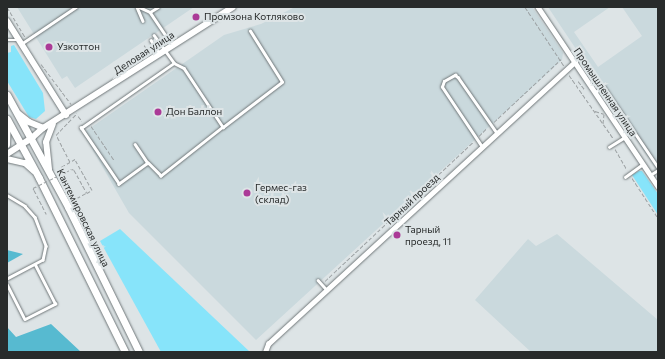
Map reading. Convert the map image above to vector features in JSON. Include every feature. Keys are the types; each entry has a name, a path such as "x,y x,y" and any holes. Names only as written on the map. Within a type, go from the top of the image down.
{"main road":[{"name":"Кантемировская улица","path":"7,95 33,137 139,352"},
{"path":"7,119 39,178 125,352"}],"street":[{"name":"Деловая улица","path":"66,115 154,60 232,7"},
{"name":"Промышленная улица","path":"538,7 658,186"},
{"path":"7,21 66,115"},
{"name":"Тарный проезд","path":"265,352 268,344 575,62"},
{"path":"17,113 29,122 43,128"},
{"path":"7,154 66,115"},
{"path":"33,137 43,128 66,115"},
{"path":"7,119 7,145"},
{"path":"50,173 46,142 53,124"},
{"path":"7,159 24,163 39,178"}],"lane":[{"path":"7,40 20,42 27,40 76,7"},
{"path":"138,7 150,12 173,47"},
{"path":"138,7 144,20"},
{"path":"150,12 158,7"},
{"path":"135,144 148,162 161,176 282,82 250,31"},
{"path":"154,35 163,53"},
{"path":"151,40 174,63 184,68 223,127"},
{"path":"148,162 119,184 81,128 174,63"},
{"path":"482,147 442,87 444,81 451,76 458,76 497,133"},
{"path":"595,93 604,87 658,168 650,175"},
{"path":"609,147 625,137"},
{"path":"625,177 643,164"},
{"path":"7,195 25,206 42,230 45,256 35,265 7,279"},
{"path":"7,284 24,319 55,304 35,265"},
{"path":"318,280 327,290"}],"path":[{"path":"7,7 27,40"},
{"path":"525,7 563,63"},
{"path":"144,45 154,60"},
{"path":"322,284 561,59"},
{"path":"40,61 85,125"},
{"path":"578,81 585,90"},
{"path":"579,89 583,87"},
{"path":"594,110 604,114 603,124"},
{"path":"70,162 56,135 78,115"},
{"path":"89,122 114,160"},
{"path":"76,198 92,190 75,159 61,167 76,198 83,212"},
{"path":"46,214 34,188 72,169 87,193"}],"shaded area":[{"path":"17,7 194,7 75,88 67,76 62,79"},
{"path":"295,7 532,7 563,53 562,60 256,340 129,213 83,133 224,35 261,24"},
{"path":"548,7 610,7 574,32 598,67 642,36 622,7 658,7 658,172"},
{"path":"14,45 43,93 45,111 36,119 29,117 7,81 7,53 11,52 11,46"},
{"path":"642,171 658,194 658,215 632,175"},
{"path":"120,229 250,352 161,352 100,241"},
{"path":"557,234 658,320 658,352 531,352 475,300 528,239 536,246"},
{"path":"7,250 23,254 7,263"},
{"path":"51,324 81,352 7,352 7,327 16,337"}],"place":[{"name":"Промзона Котляково","path":"196,17"},
{"name":"Узкоттон","path":"49,47"},
{"name":"Дон Баллон","path":"158,112"},
{"name":"Гермес-газ (склад)","path":"247,193"},
{"name":"Тарный проезд, 11","path":"397,235"}]}
